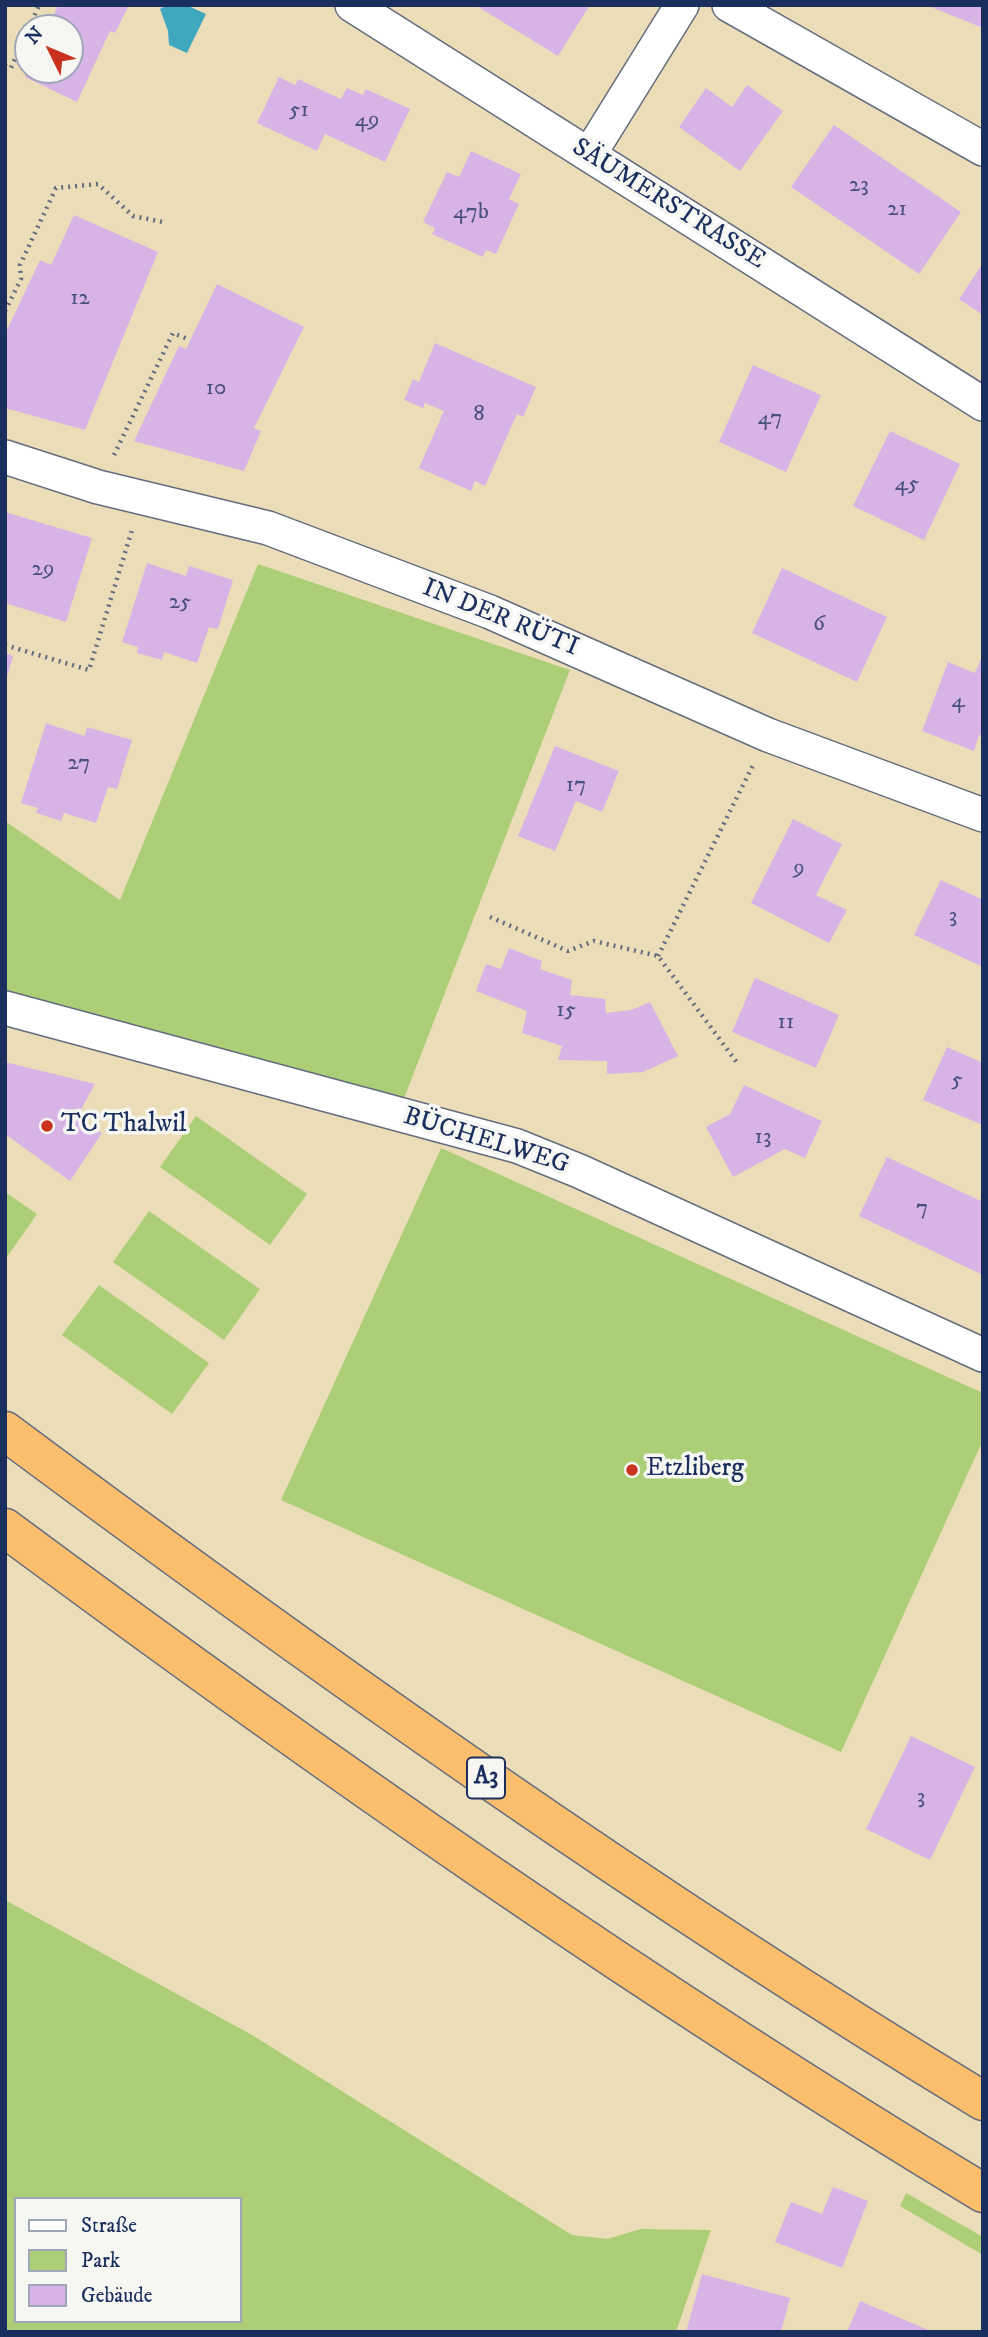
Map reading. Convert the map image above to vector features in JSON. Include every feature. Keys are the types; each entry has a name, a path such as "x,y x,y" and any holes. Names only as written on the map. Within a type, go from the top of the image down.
{"highway":[{"name":"A3","path":"5,1431 272,1627 623,1872 742,1951 983,2101"},
{"path":"5,1528 181,1657 503,1884 767,2060 983,2193"}],"street":[{"name":"SÄUMERSTRASSE","path":"352,5 983,404"},
{"path":"589,155 682,5"},
{"path":"729,5 983,149"},
{"name":"IN DER RÜTI","path":"5,457 98,487 268,528 490,612 768,734 983,815"},
{"name":"BÜCHELWEG","path":"5,1008 517,1146 579,1171 983,1355"}],"path":[{"path":"5,311 21,279 20,265 56,188 98,184 133,216 163,222"},
{"path":"113,456 173,333 190,340"},
{"path":"5,645 89,670 133,526"},
{"path":"658,956 768,734"},
{"path":"490,917 568,951 594,941 658,956 738,1065"}],"green space":[{"path":"258,564 570,670 403,1101 5,993 5,821 120,900"},
{"path":"196,1116 307,1194 270,1245 160,1167"},
{"name":"Etzliberg","path":"441,1148 983,1393 983,1440 841,1752 281,1500"},
{"path":"5,1192 37,1214 5,1260"},
{"path":"149,1211 260,1289 224,1340 113,1262"},
{"path":"99,1285 209,1363 172,1414 62,1335"},
{"path":"5,1900 252,2035 572,2235 607,2239 641,2229 711,2230 676,2332 5,2332"},
{"path":"906,2193 983,2237 983,2255 900,2206"}],"water":[{"path":"167,5 186,5 206,14 187,53 169,45 168,31 160,9"}],"building":[{"path":"58,5 129,5 115,33 110,31 77,102 40,84 84,84 84,14 54,14"},
{"path":"475,5 590,5 558,56"},
{"path":"926,5 983,5 983,28"},
{"path":"279,77 295,85 298,79 341,99 347,88 363,95 366,89 410,109 385,162 325,134 317,151 257,123"},
{"path":"747,85 783,111 740,171 679,127 706,88 732,107"},
{"path":"834,125 961,212 919,274 791,187"},
{"path":"471,151 521,174 509,199 519,204 496,254 486,250 483,257 432,234 435,228 423,222 447,172 459,177"},
{"path":"74,215 158,252 85,430 5,408 5,334 40,260 51,265"},
{"path":"983,263 983,315 959,299"},
{"path":"217,284 304,327 254,428 261,431 244,471 134,441 179,346 186,349"},
{"path":"435,343 536,387 523,417 517,414 485,486 475,481 471,491 419,468 444,411 425,403 423,408 404,400 413,379 419,382"},
{"path":"753,365 821,395 786,472 719,442"},
{"path":"890,431 960,464 924,540 853,506"},
{"path":"5,512 92,538 66,622 5,603"},
{"path":"147,563 186,576 189,566 233,580 218,629 209,627 197,663 164,652 162,660 137,653 138,647 122,642"},
{"path":"782,568 887,617 857,682 752,633"},
{"path":"5,653 13,656 6,680 5,680"},
{"path":"983,654 983,736 979,735 974,751 922,731 948,662 975,673"},
{"path":"46,723 85,736 87,727 132,740 117,789 108,787 96,823 64,813 61,821 36,813 38,808 21,803"},
{"path":"555,746 619,771 602,812 576,801 555,851 518,836"},
{"path":"793,819 842,844 816,895 847,910 829,943 751,903"},
{"path":"941,880 983,900 983,967 914,935"},
{"path":"509,948 542,961 540,969 572,980 570,995 605,999 606,1013 631,1010 650,1002 678,1056 643,1072 607,1074 607,1061 558,1060 562,1046 522,1033 527,1011 476,991 486,964 501,969"},
{"path":"755,978 839,1015 816,1068 732,1032"},
{"path":"947,1047 983,1063 983,1125 923,1100"},
{"name":"TC Thalwil","path":"5,1062 95,1084 76,1119 102,1133 70,1181 5,1134"},
{"path":"744,1085 822,1121 805,1158 785,1149 733,1177 706,1127 730,1114"},
{"path":"887,1157 983,1202 983,1275 859,1216"},
{"path":"911,1736 975,1767 930,1860 866,1829"},
{"path":"833,2187 868,2201 842,2268 775,2242 791,2202 822,2214"},
{"path":"702,2274 790,2298 781,2332 686,2332"},
{"path":"860,2301 933,2332 847,2332"}],"place":[{"name":"TC Thalwil","path":"47,1126"},
{"name":"Etzliberg","path":"632,1470"}]}
